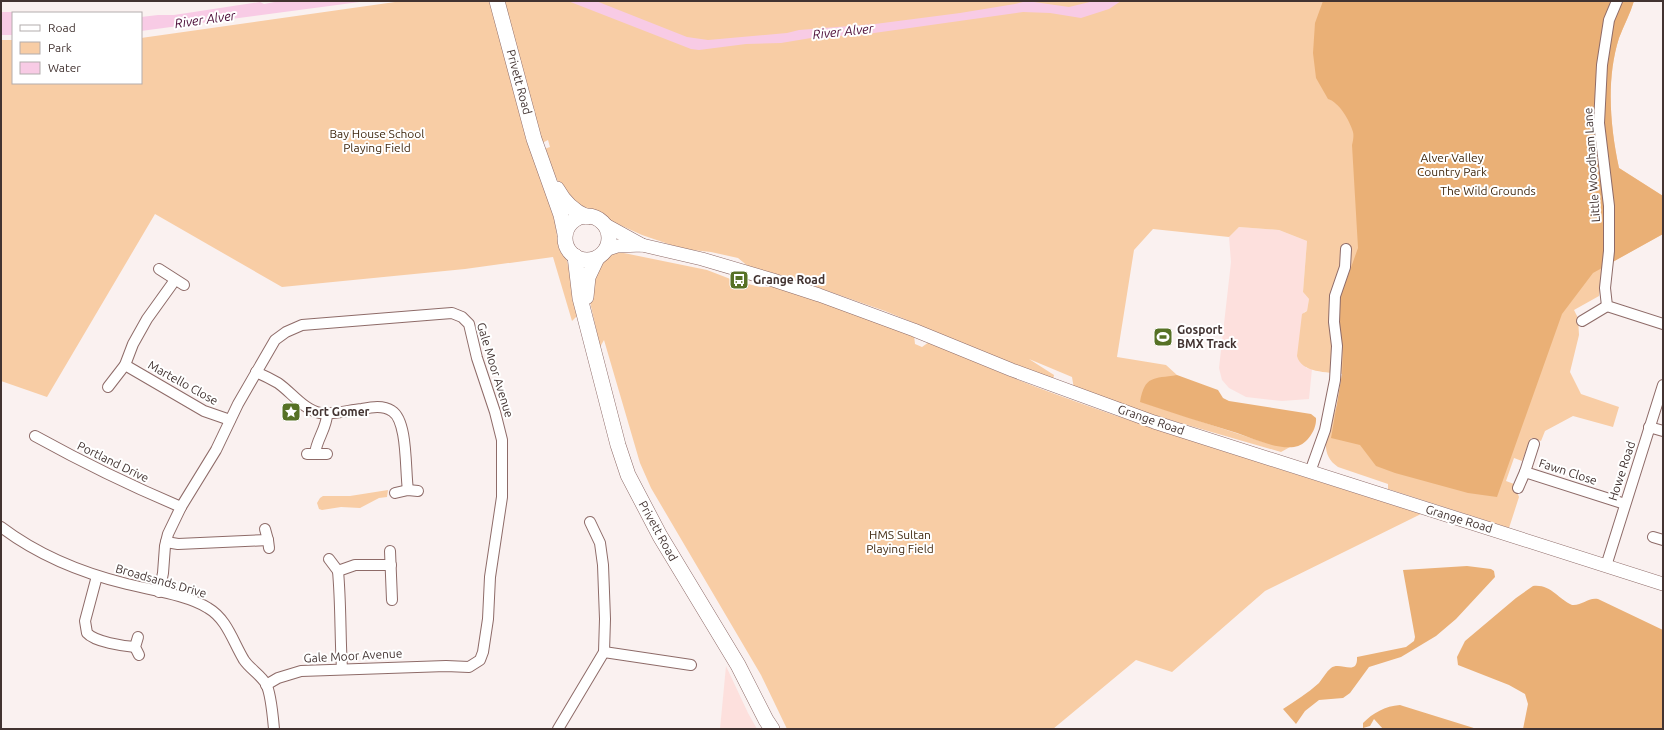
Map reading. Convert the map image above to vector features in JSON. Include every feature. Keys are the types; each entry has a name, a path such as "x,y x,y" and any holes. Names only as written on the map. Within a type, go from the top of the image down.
{"main road":[{"name":"Privett Road","path":"497,1 531,127 561,215 565,234"},
{"name":"Privett Road","path":"542,162 562,200 578,213 587,217"},
{"path":"581,217 587,217 596,219 602,223 608,232 609,240 601,254 588,260 580,260 567,249 565,234 572,222 581,217"},
{"name":"Privett Road","path":"587,327 586,291 588,277 601,254"},
{"name":"Privett Road","path":"574,256 580,298 587,327 618,445 628,475 664,542 738,665 768,726"}],"street":[{"name":"Little Woodham Lane","path":"1607,306 1605,288 1609,251 1609,206 1599,122 1602,65 1609,20 1617,1"},
{"name":"Grange Road","path":"602,223 642,245"},
{"name":"Grange Road","path":"601,254 617,246 642,245 702,259 819,295 914,330 1012,370 1154,422 1663,584"},
{"path":"1310,472 1325,430 1335,380 1337,346 1334,322 1335,296 1345,268 1346,249"},
{"path":"108,387 125,365 133,344 147,319 179,283 159,269"},
{"path":"1582,321 1607,306 1663,324"},
{"name":"Gale Moor Avenue","path":"159,592 163,573 166,542 181,507 216,450 230,420 275,340 286,332 302,325 452,314 462,317 469,324 477,358 495,412 502,440 502,497 490,577 488,620 483,652 480,660 469,667 446,666 301,671 278,678 266,685"},
{"name":"Martello Close","path":"125,365 204,411 230,420"},
{"path":"256,372 277,383 310,409 327,414 375,407 393,411 400,420 403,430 413,491 395,493"},
{"name":"Howe Road","path":"1606,566 1663,385"},
{"path":"327,414 327,420 311,454 327,454"},
{"path":"1649,427 1663,431"},
{"name":"Portland Drive","path":"35,436 58,455 181,507"},
{"name":"Fawn Close","path":"1518,488 1534,444"},
{"name":"Fawn Close","path":"1525,472 1625,504"},
{"path":"558,729 604,652 605,619 603,565 600,543 590,522"},
{"name":"Broadsands Drive","path":"1,527 37,550 68,565 97,576 159,592 197,603 208,608 217,615 232,636 244,661 266,685 272,708 274,729"},
{"path":"166,542 178,544 269,544 265,529"},
{"path":"390,551 392,600"},
{"path":"329,559 338,571 342,669"},
{"path":"338,571 355,565 391,565"},
{"path":"97,576 85,621 86,633 103,640 137,647"},
{"path":"604,652 691,666"}],"shaded area":[{"path":"1239,227 1279,230 1307,241 1303,292 1309,299 1307,311 1304,312 1306,368 1312,369 1309,399 1282,401 1246,397 1229,388 1222,380 1219,368 1231,262 1229,237"},
{"path":"726,666 748,713 757,729 720,729"}],"green space":[{"name":"Bay House School Playing Field","path":"402,1 490,1 555,222 559,249 566,258 572,278 577,316 572,321 553,257 465,269 282,287 155,214 47,397 1,381 1,40 12,40 12,84 142,84 142,38"},
{"name":"Alver Valley Country Park","path":"503,1 1634,1 1619,38 1612,70 1611,103 1613,136 1619,168 1663,196 1663,234 1603,267 1599,296 1574,310 1578,318 1579,335 1570,372 1581,394 1619,407 1613,427 1573,416 1545,431 1541,441 1531,438 1522,461 1514,458 1506,481 1514,484 1519,497 1509,528 1388,489 1388,484 1338,467 1327,453 1326,445 1329,428 1338,402 1342,374 1309,369 1300,362 1297,356 1302,314 1307,311 1309,299 1303,292 1307,241 1279,230 1239,227 1229,237 1153,229 1134,250 1117,357 1166,365 1177,375 1145,403 1263,442 1290,447 1281,452 1163,418 1074,389 1072,377 1029,359 1054,375 1053,380 885,311 796,280 749,267 738,258 711,252 683,249 642,235 578,206 563,192 544,149 550,147 548,140 542,143"},
{"name":"The Wild Grounds","path":"1323,1 1634,1 1619,38 1612,70 1611,103 1613,136 1619,168 1663,196 1663,234 1593,273 1562,314 1497,497 1468,493 1395,473 1376,466 1360,445 1331,438 1342,374 1343,350 1338,328 1340,298 1358,248 1352,145 1353,132 1344,112 1328,99 1316,78 1313,53 1315,23"},
{"name":"HMS Sultan Playing Field","path":"614,251 707,270 733,280 760,287 779,287 914,335 915,344 922,347 929,342 1023,382 1100,410 1191,441 1421,514 1265,591 1172,672 1136,660 1053,729 787,729 761,675 651,488 640,463 604,340 600,347 590,302 591,281 601,258"},
{"path":"1177,375 1218,390 1223,398 1229,401 1311,414 1316,418 1315,427 1310,437 1303,444 1294,447 1280,446 1265,443 1140,402 1145,387 1151,380"},
{"path":"388,490 387,497 379,498 360,508 341,507 322,510 319,509 317,503 323,496 350,496"},
{"path":"1467,566 1491,569 1494,571 1495,577 1456,619 1436,636 1401,657 1369,667 1350,693 1343,698 1319,700 1305,711 1296,724 1283,709 1315,687 1331,668 1335,666 1352,667 1357,663 1357,657 1406,647 1414,641 1415,637 1403,570"},
{"path":"1533,586 1545,587 1572,605 1576,605 1591,599 1598,599 1663,630 1663,729 1523,729 1528,704 1525,694 1509,685 1458,665 1457,657 1465,641 1516,598"},
{"path":"1400,705 1477,729 1383,729 1374,719 1370,726 1363,728 1363,723 1375,713 1384,708"}],"water":[{"name":"River Alver","path":"280,1 367,1 142,31 142,17 174,15 260,2 264,4"},
{"name":"River Alver","path":"568,1 596,1 687,37 708,40 787,33 799,30 875,24 960,13 1027,1 1069,7 1094,1 1121,1 1109,9 1081,18 1050,13 1023,12 867,34 811,38 781,43 746,44 699,50 691,49"},
{"path":"1,12 12,12 12,35 1,35"}],"place":[{"name":"Grange Road","path":"739,280"},
{"name":"Gosport BMX Track","path":"1163,337"},
{"name":"Fort Gomer","path":"291,412"}]}
